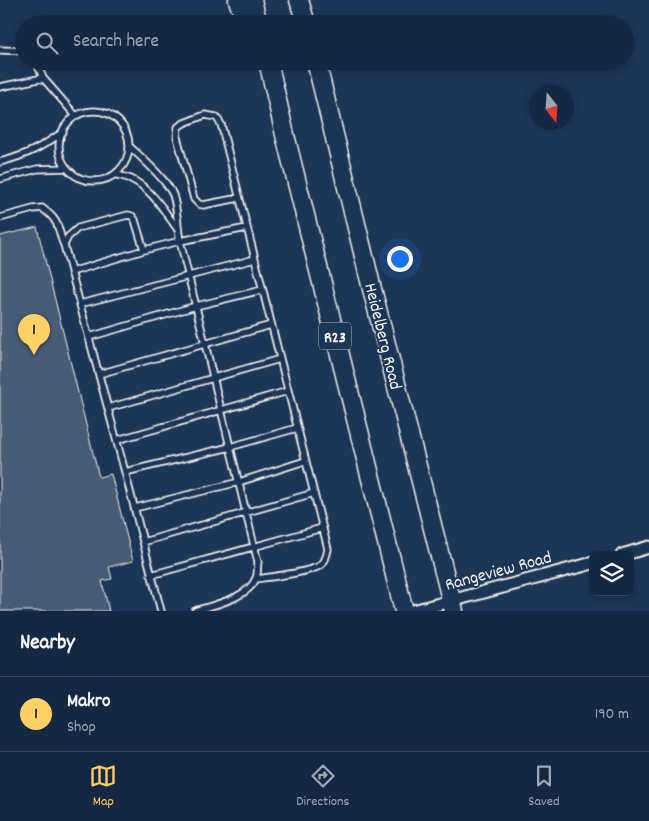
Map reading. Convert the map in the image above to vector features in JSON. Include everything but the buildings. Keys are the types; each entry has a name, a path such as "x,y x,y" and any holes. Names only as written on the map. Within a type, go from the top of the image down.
{"main road":[{"path":"238,0 243,15"},
{"path":"252,0 256,15"},
{"path":"299,0 303,15"},
{"path":"262,70 285,135"},
{"name":"R23","path":"270,70 404,611"},
{"name":"Heidelberg Road","path":"318,70 453,606"}],"street":[{"path":"634,552 649,548"},
{"name":"Rangeview Road","path":"413,611 453,606 589,564"}],"lane":[{"path":"0,50 15,51"},
{"path":"40,70 44,78 76,116"},
{"path":"0,87 44,78"},
{"path":"88,112 100,112 111,116 121,124 127,134 128,156 123,166 106,179 84,180 66,168 61,159 59,147 62,132 67,124 76,116 88,112"},
{"path":"239,198 203,205 194,200 177,137 178,127 205,115 216,117 221,124 328,549 322,565 313,569 256,579"},
{"path":"0,162 33,152 62,132"},
{"path":"129,146 164,182 172,194 178,214 180,241 258,562 256,579 248,590 232,600 195,611"},
{"path":"0,179 37,169 66,168"},
{"path":"115,174 132,180 146,189 178,230"},
{"path":"0,218 42,208 53,216 60,231 126,472 161,611"},
{"path":"64,245 68,236 78,228 128,215 132,216 135,220 144,250"},
{"path":"71,272 180,241 247,228"},
{"path":"80,304 254,259"},
{"path":"89,337 196,306 262,290"},
{"path":"99,374 271,325"},
{"path":"108,408 280,360"},
{"path":"117,440 288,391"},
{"path":"126,472 230,447 297,428"},
{"path":"135,508 238,482 306,461"},
{"path":"143,542 314,493"},
{"path":"151,575 322,528"}],"place":[{"name":"Makro","path":"34,355"}]}
